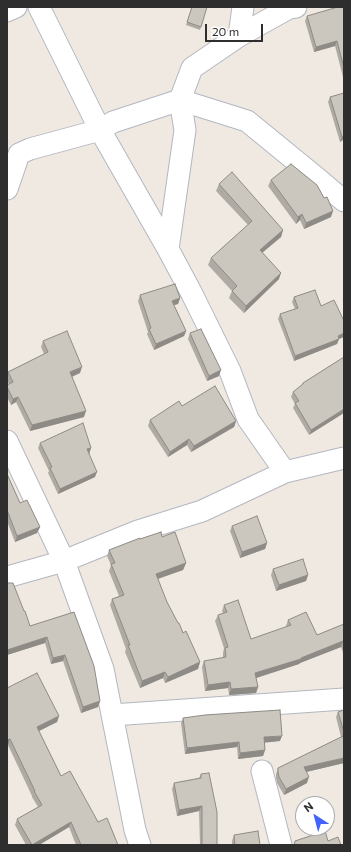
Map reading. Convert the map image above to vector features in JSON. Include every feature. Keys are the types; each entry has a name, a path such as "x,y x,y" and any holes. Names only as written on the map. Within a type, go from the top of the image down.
{"street":[{"path":"7,11 16,7"},
{"path":"39,7 100,130 190,292 230,371 248,419 285,472"},
{"path":"239,36 243,7"},
{"path":"168,250 185,130 180,100 192,68 239,36 289,8 296,7"},
{"path":"7,189 19,154 30,149 100,130 113,122 180,100 247,121 344,201"},
{"path":"7,441 64,561 103,670 135,830 140,845"},
{"path":"7,577 64,561 138,531 202,511 285,472 344,458"},
{"path":"112,715 344,699"},
{"path":"262,770 281,845"}],"building":[{"path":"192,7 207,7 201,27 187,22"},
{"path":"338,7 344,7 344,68 337,41 316,47 307,16"},
{"path":"344,93 344,136 342,137 330,97"},
{"path":"291,164 317,185 324,198 327,197 333,211 306,223 302,214 298,217 271,180"},
{"path":"232,172 283,230 260,250 281,273 246,306 232,291 237,286 211,258 252,221 219,184"},
{"path":"175,284 180,298 172,301 186,331 156,344 149,329 151,328 140,295"},
{"path":"315,290 321,306 334,300 344,321 344,333 338,336 339,339 295,356 280,314 298,308 294,297"},
{"path":"201,329 221,370 209,376 190,333"},
{"path":"67,331 82,367 70,372 86,411 32,425 18,397 13,399 7,387 7,385 13,382 8,372 48,352 43,341"},
{"path":"344,357 344,409 311,430 295,403 299,401 293,392 303,383"},
{"path":"215,386 236,421 194,446 189,439 170,452 150,420 179,401 182,406"},
{"path":"83,423 91,448 87,449 97,472 60,489 50,468 52,467 40,443"},
{"path":"7,474 20,503 27,500 40,527 17,536 7,510"},
{"path":"257,516 267,543 242,552 232,526"},
{"path":"161,532 162,537 175,532 186,563 156,574 167,602 183,633 186,631 200,662 168,677 165,672 142,681 112,599 124,595 111,564 115,563 109,550"},
{"path":"303,559 308,575 279,585 273,569"},
{"path":"7,583 13,583 30,626 74,612 94,666 100,701 83,707 65,655 53,658 47,637 7,650"},
{"path":"238,600 251,639 291,625 288,620 306,612 317,635 344,624 344,644 343,641 301,659 255,673 258,687 231,689 230,682 208,685 204,661 226,657 225,648 228,647 218,615 227,612 224,605"},
{"path":"37,673 59,716 37,727 61,776 70,771 98,822 107,818 118,845 81,845 71,822 32,845 17,819 42,805 10,739 7,740 7,688"},
{"path":"280,710 282,736 264,737 265,750 240,753 239,742 187,748 183,718"},
{"path":"344,710 344,732 338,712"},
{"path":"344,736 344,758 304,767 309,777 286,789 279,777 278,768"},
{"path":"209,773 217,812 217,845 202,845 202,806 179,810 174,783 201,778 201,774"},
{"path":"258,831 260,845 235,845 234,835"},
{"path":"310,836 326,836 328,841 338,837 341,845 294,845 295,841"}]}
